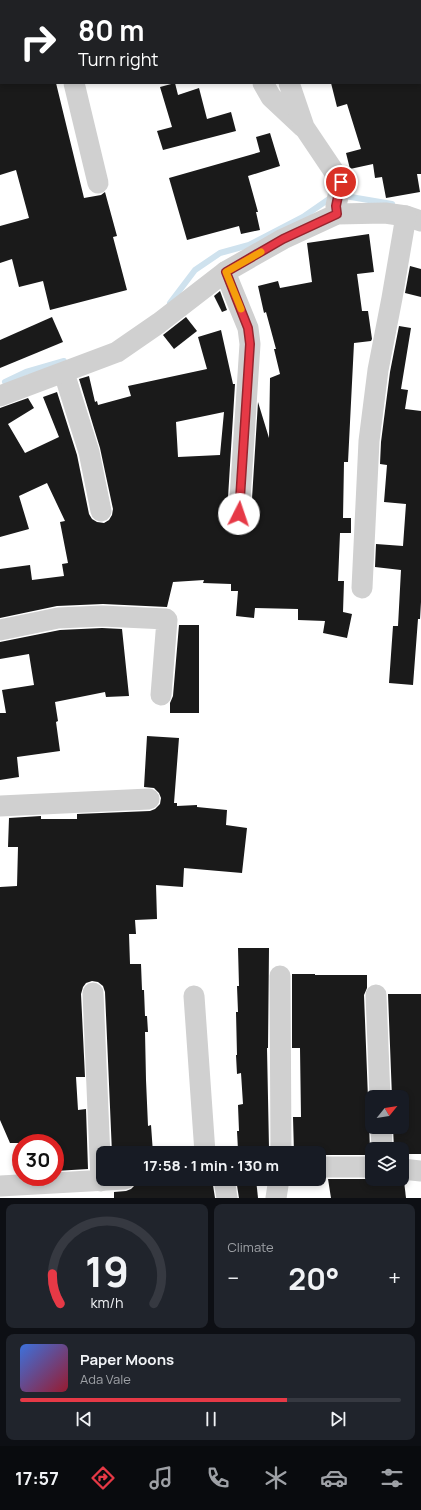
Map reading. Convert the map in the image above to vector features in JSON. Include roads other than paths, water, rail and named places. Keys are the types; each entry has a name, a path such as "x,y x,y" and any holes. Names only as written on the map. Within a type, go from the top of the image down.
{"street":[{"path":"74,84 98,183"},
{"path":"264,84 271,97 304,127 341,182 336,210"},
{"path":"289,84 304,127"},
{"path":"0,396 117,352 159,323 226,272 336,210 385,213 413,218 392,298 378,370 369,441 362,588"},
{"path":"226,272 248,328 250,344 239,514"},
{"path":"64,373 89,452 101,511"},
{"path":"0,630 58,618 102,616 166,619 161,695"},
{"path":"0,806 149,799"},
{"path":"280,976 281,1146"},
{"path":"93,993 100,1146"},
{"path":"376,995 380,1090"},
{"path":"194,996 205,1146"},
{"path":"326,1167 365,1167"},
{"path":"409,1170 421,1171"},
{"path":"0,1186 96,1181"},
{"path":"115,1198 121,1186"},
{"path":"225,1186 227,1198"},
{"path":"276,1198 278,1186"}],"waterway":[{"path":"342,196 392,204"},
{"path":"170,303 195,270 220,253 249,245 303,217 329,199 333,198"},
{"path":"5,382 26,372 64,361"}]}
